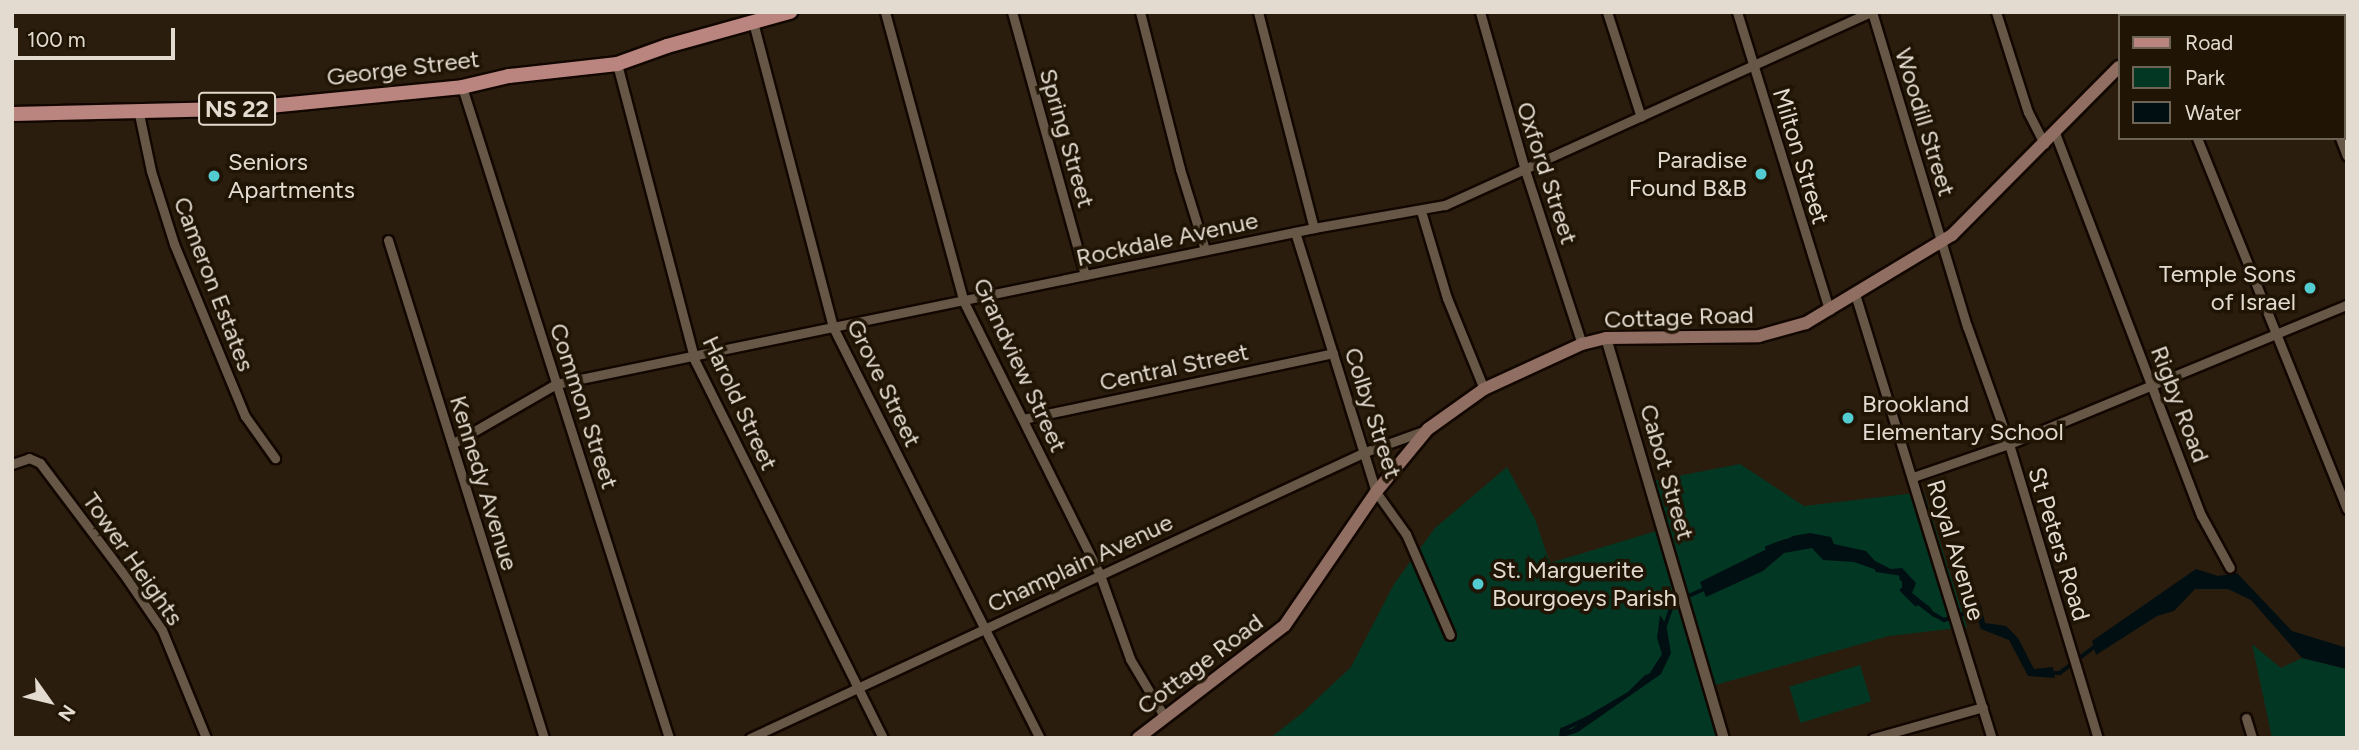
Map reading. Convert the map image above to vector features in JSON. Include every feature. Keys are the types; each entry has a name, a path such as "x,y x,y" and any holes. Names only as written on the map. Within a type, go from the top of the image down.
{"main road":[{"name":"George Street","path":"12,114 139,114 358,99 461,87 509,76 617,64 667,46 790,12"},
{"name":"Cottage Road","path":"1138,738 1285,625 1376,492 1428,429 1484,389 1582,344 1606,338 1759,336 1806,323 1942,243 1970,219 2118,68"}],"street":[{"name":"Grandview Street","path":"885,12 963,300 1100,575 1123,644 1139,678 1164,716"},
{"name":"Spring Street","path":"1012,12 1085,275"},
{"path":"1140,12 1205,250"},
{"path":"1258,12 1314,228"},
{"name":"Oxford Street","path":"1480,12 1525,170 1582,344"},
{"path":"1607,12 1641,117"},
{"name":"Milton Street","path":"1737,12 1829,310"},
{"name":"Rockdale Avenue","path":"452,444 556,384 1314,228 1445,205 1872,12"},
{"name":"Woodill Street","path":"1872,12 1942,243"},
{"path":"1996,12 2028,112 2044,144"},
{"name":"Grove Street","path":"753,22 833,327 1040,738"},
{"name":"Harold Street","path":"617,64 692,356 883,738"},
{"name":"Common Street","path":"461,87 669,738"},
{"name":"Cameron Estates","path":"139,114 151,171 174,244 245,416 275,458"},
{"name":"Rigby Road","path":"2054,133 2094,243 2153,384 2201,515 2230,568"},
{"path":"2198,140 2347,509"},
{"path":"1421,211 1447,298 1484,389"},
{"name":"Colby Street","path":"1295,232 1376,492 1406,534 1450,635"},
{"name":"Kennedy Avenue","path":"388,240 544,738"},
{"name":"St Peters Road","path":"1942,243 2009,443 2098,738"},
{"name":"Royal Avenue","path":"1855,294 1992,738"},
{"path":"1913,477 2009,443 2347,304"},
{"name":"Cabot Street","path":"1606,338 1724,738"},
{"name":"Central Street","path":"1023,419 1333,353"},
{"name":"Champlain Avenue","path":"750,738 1365,452 1428,429"},
{"name":"Tower Heights","path":"12,464 24,459 34,459 43,466 162,630 206,738"},
{"path":"1873,738 1983,707"},
{"path":"2246,718 2252,738"}],"green space":[{"path":"1740,464 1804,506 1924,492 1967,627 1889,636 1715,685 1729,738 1270,738 1301,714 1351,667 1394,584 1435,528 1507,467 1535,519 1550,563 1663,529 1652,481"},
{"path":"2252,644 2281,668 2302,658 2347,669 2347,738 2272,738"},
{"path":"1860,665 1871,701 1800,723 1789,687"}],"water":[{"path":"1810,533 1831,537 1834,544 1866,551 1875,561 1891,569 1902,568 1916,583 1912,593 1931,608 1935,618 1902,593 1902,574 1854,562 1823,560 1812,548 1784,553 1763,571 1706,597 1700,582 1793,536"},
{"path":"2196,569 2218,576 2237,573 2292,631 2347,648 2347,669 2302,658 2251,600 2228,589 2195,589 2174,611 2157,616 2096,655 2092,641"},
{"path":"1981,604 1985,623 2006,626 2018,638 2034,669 2053,667 2055,678 2028,676 2009,640 1981,629 1973,606"},
{"path":"1660,615 1666,624 1671,653 1661,674 1578,732 1560,738 1562,730 1572,729 1592,713 1628,692 1645,675 1655,672 1663,657 1657,638"}],"waterway":[{"path":"1767,548 1785,541"},
{"path":"1877,570 1902,574 1902,579"},
{"path":"1665,626 1673,603 1705,589"},
{"path":"1902,590 1916,604"},
{"path":"1932,613 1944,620 1977,610"},
{"path":"2052,673 2060,673 2098,644"},
{"path":"1651,675 1664,655"},
{"path":"1561,738 1562,730 1588,718"}],"place":[{"name":"Paradise Found B&B","path":"1761,174"},
{"name":"Seniors Apartments","path":"214,176"},
{"name":"Temple Sons of Israel","path":"2310,288"},
{"name":"Brookland Elementary School","path":"1848,418"},
{"name":"St. Marguerite Bourgoeys Parish","path":"1478,584"}]}
